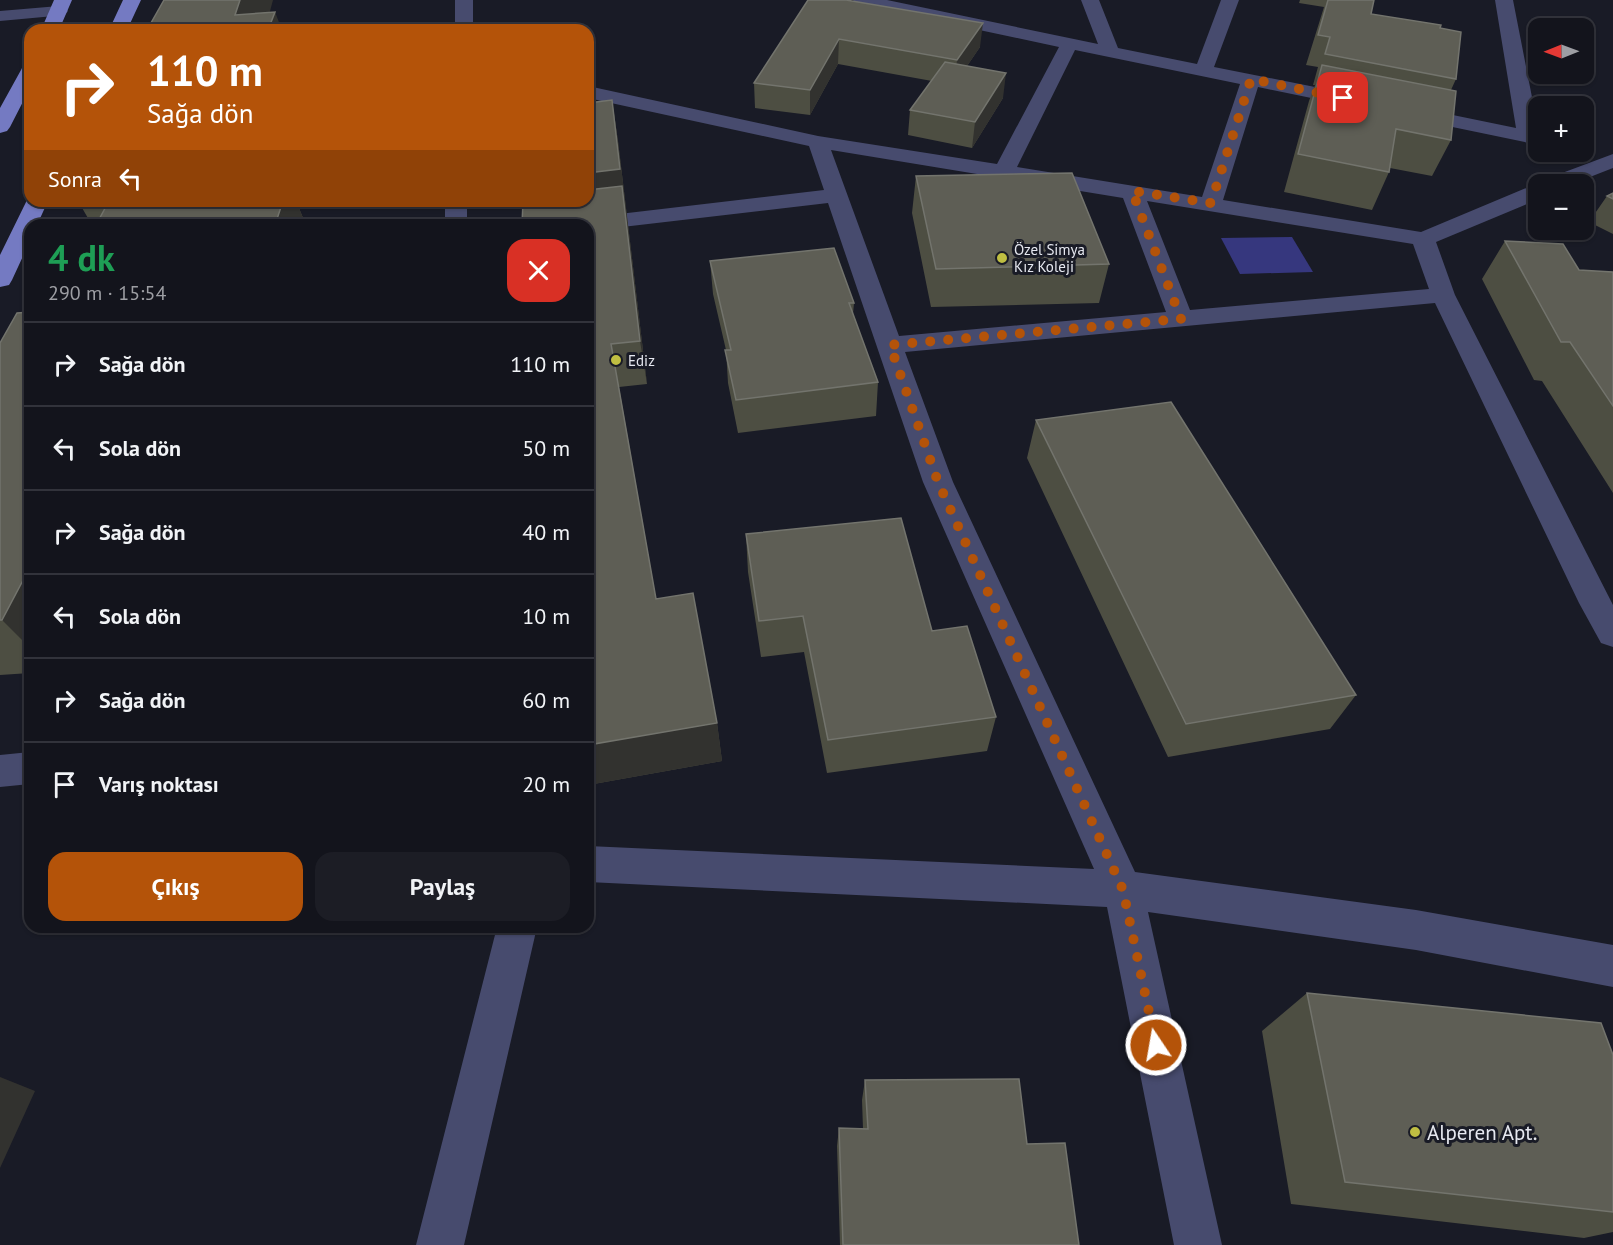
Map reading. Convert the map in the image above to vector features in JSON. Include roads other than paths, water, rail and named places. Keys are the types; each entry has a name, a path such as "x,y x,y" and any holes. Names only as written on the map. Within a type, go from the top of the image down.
{"main road":[{"path":"121,24 132,0"},
{"path":"53,24 61,6"},
{"path":"0,128 24,82"},
{"path":"0,280 24,229"}],"street":[{"path":"464,0 464,24"},
{"path":"862,0 1528,137"},
{"path":"1090,0 1110,52"},
{"path":"1204,70 1230,0"},
{"path":"1504,0 1528,110"},
{"path":"0,16 61,6"},
{"path":"1004,171 1069,44"},
{"path":"1211,203 1251,79"},
{"path":"594,93 818,142 1211,203 1423,239 1528,196"},
{"path":"818,142 938,482 1123,890 1198,1245"},
{"path":"1594,154 1613,160"},
{"path":"1579,174 1613,160"},
{"path":"1132,191 1181,319"},
{"path":"594,224 837,195"},
{"path":"1423,239 1443,295 1604,602 1613,634"},
{"path":"890,345 1443,295"},
{"path":"0,771 24,769"},
{"path":"594,864 1123,890 1416,930 1613,966"},
{"path":"440,1245 516,933"}],"place":[{"name":"Özel Simya Kız Koleji","path":"1002,258"},
{"name":"Ediz","path":"616,360"},
{"name":"Alperen Apt.","path":"1415,1132"}]}
